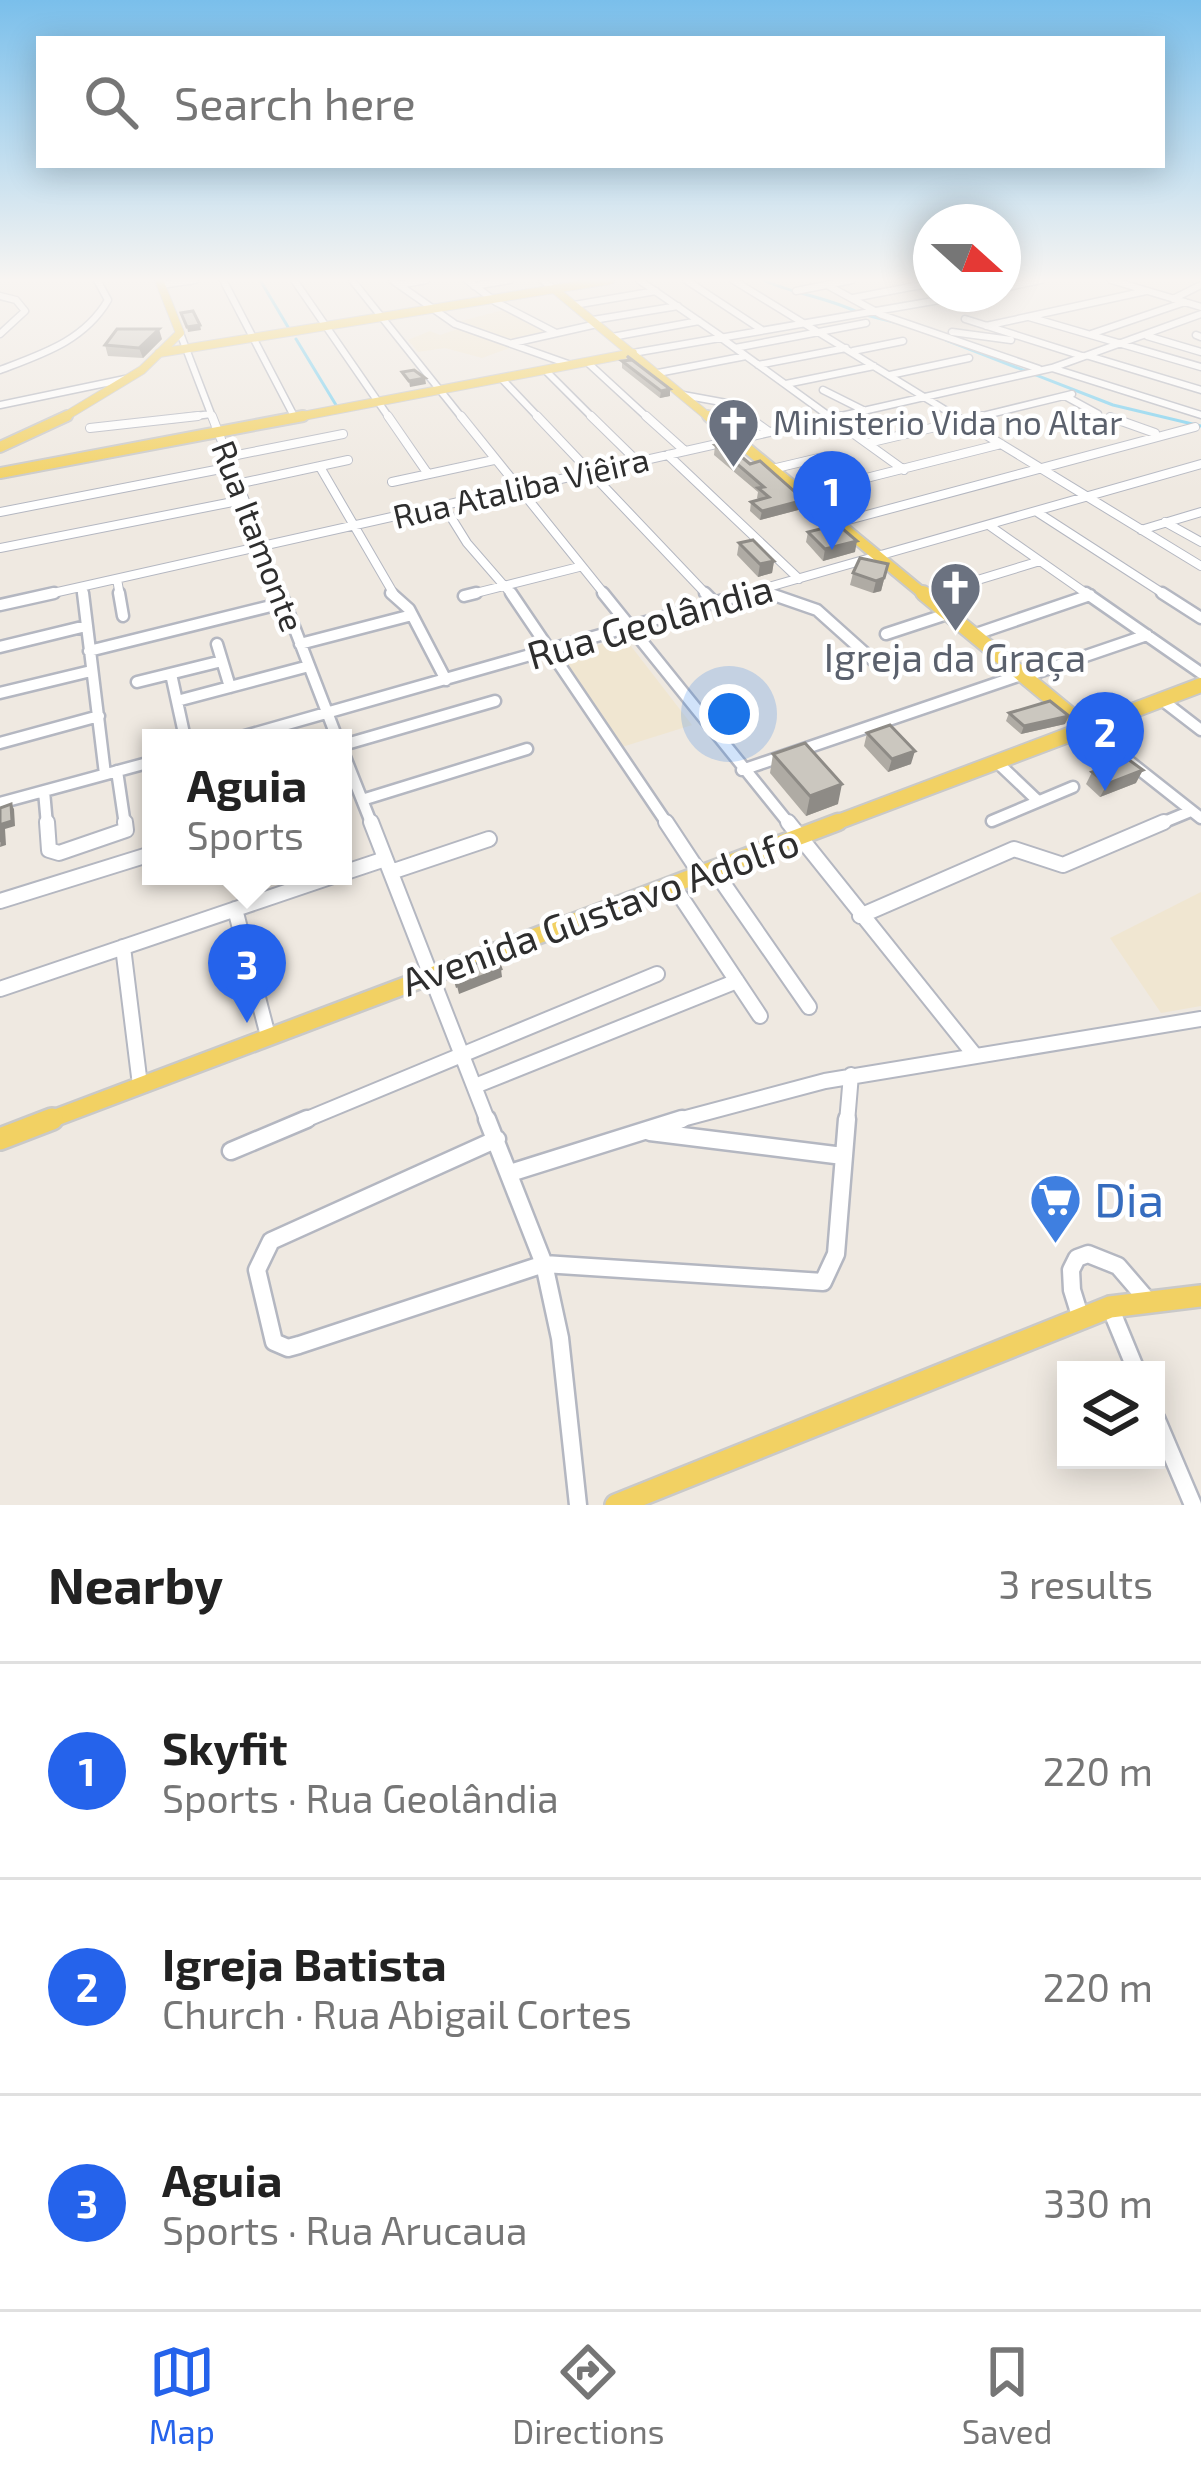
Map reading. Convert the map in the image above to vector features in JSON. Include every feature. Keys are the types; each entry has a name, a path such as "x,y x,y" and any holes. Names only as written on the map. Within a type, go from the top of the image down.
{"main road":[{"path":"0,447 87,406 162,350"},
{"path":"159,353 174,350"},
{"path":"629,350 1088,729"},
{"path":"0,472 633,353"},
{"name":"Avenida Gustavo Adolfo","path":"0,1138 1201,686"},
{"path":"616,1505 1110,1307 1201,1296"}],"street":[{"path":"0,370 47,350"},
{"name":"Rua Itamonte","path":"187,350 334,729"},
{"path":"261,350 295,418"},
{"path":"342,350 428,474"},
{"path":"407,350 973,1054"},
{"path":"527,350 571,365"},
{"path":"633,353 648,350"},
{"path":"738,350 904,470"},
{"path":"758,365 848,350"},
{"path":"849,350 1201,566"},
{"path":"992,350 1201,415"},
{"path":"1064,350 1201,390"},
{"name":"Rua Ataliba Viêira","path":"0,605 1047,369 1100,350"},
{"path":"1145,350 1201,367"},
{"path":"658,374 746,356"},
{"path":"889,375 969,358"},
{"path":"587,362 685,451"},
{"path":"786,384 874,366"},
{"path":"545,370 638,462"},
{"path":"0,405 125,379"},
{"path":"502,379 715,603"},
{"path":"823,390 864,410"},
{"path":"683,395 732,404 769,432"},
{"path":"868,443 1069,395 1098,414"},
{"path":"90,428 211,414"},
{"path":"1110,417 1158,434"},
{"path":"837,523 1195,427"},
{"path":"0,512 343,434"},
{"path":"803,494 1001,444"},
{"path":"668,455 799,579"},
{"path":"772,469 827,456"},
{"path":"237,484 348,460"},
{"path":"392,482 494,460"},
{"name":"Rua Geolândia","path":"270,729 1201,464"},
{"path":"320,467 388,590 412,615 446,680"},
{"path":"0,548 243,500"},
{"path":"444,506 809,1007"},
{"path":"1037,512 1201,618"},
{"path":"1141,530 1201,512"},
{"path":"1165,522 1201,542"},
{"path":"990,526 1201,673"},
{"path":"925,596 1040,561"},
{"path":"464,596 580,567"},
{"path":"117,579 123,616"},
{"path":"44,791 49,847 59,853 126,830 99,716 82,587"},
{"path":"760,590 817,610 874,662"},
{"path":"973,635 1090,596"},
{"path":"89,651 283,602"},
{"path":"886,634 947,614"},
{"path":"300,644 412,615"},
{"path":"0,646 86,626"},
{"path":"742,770 1147,635"},
{"path":"217,644 230,687"},
{"path":"137,682 222,661"},
{"path":"177,701 309,666"},
{"path":"0,693 91,671"},
{"path":"171,674 183,729"},
{"path":"352,746 495,700"},
{"path":"1162,700 1201,730"},
{"path":"0,742 99,716"},
{"path":"1088,729 1196,814"},
{"path":"527,749 354,794 388,865 544,1264 560,1338 578,1505"},
{"path":"998,763 1038,801"},
{"path":"0,803 142,764"},
{"path":"992,821 1073,788"},
{"path":"860,916 1014,849 1063,865 1196,814"},
{"path":"352,871 489,839"},
{"path":"0,901 142,857"},
{"path":"0,988 307,885"},
{"path":"673,885 760,1016"},
{"path":"236,909 268,1036"},
{"path":"123,947 140,1084"},
{"path":"231,1151 657,974"},
{"path":"476,1086 737,981"},
{"path":"510,1173 639,1131 850,1075 1201,1019"},
{"path":"497,1139 271,1241 257,1270 274,1342 288,1348 299,1345 544,1264 823,1282 836,1254 850,1075"},
{"path":"639,1131 843,1156"},
{"path":"1081,1319 1072,1297 1069,1267 1085,1252 1098,1252 1127,1269 1149,1302"},
{"path":"1110,1307 1132,1361"},
{"path":"1165,1439 1193,1505"}],"shaded area":[{"path":"453,350 503,350 482,358"},
{"path":"624,637 692,725 622,747 560,657"},
{"path":"1201,892 1201,1006 1161,1013 1110,938"}],"building":[{"path":"627,356 670,389 661,391 622,361 631,360"},
{"path":"414,370 425,378 409,381 402,372"},
{"path":"725,443 750,464 760,461 804,500 762,511 751,502 769,497 758,488 764,487 715,445"},
{"path":"832,526 857,541 825,549 808,532"},
{"path":"753,540 774,561 760,564 739,543"},
{"path":"860,558 888,564 884,578 876,581 853,573"},
{"path":"1050,701 1069,716 1024,726 1009,713"},
{"path":"890,725 915,751 892,759 867,733"},
{"path":"805,743 842,784 810,796 773,754"},
{"path":"1129,760 1143,770 1107,784 1092,772"},
{"path":"11,804 12,821 2,824 0,841 0,808"},
{"path":"496,956 501,969 457,986 453,972"}],"waterway":[{"path":"303,350 336,405"},
{"path":"972,350 1113,405 1201,426"}],"place":[{"name":"Ministerio Vida no Altar","path":"734,469"},
{"name":"Skyfit","path":"832,550"},
{"name":"Igreja da Graça","path":"955,634"},
{"name":"Igreja Batista","path":"1105,791"},
{"name":"Aguia","path":"247,1023"},
{"name":"Dia","path":"1055,1246"}]}
